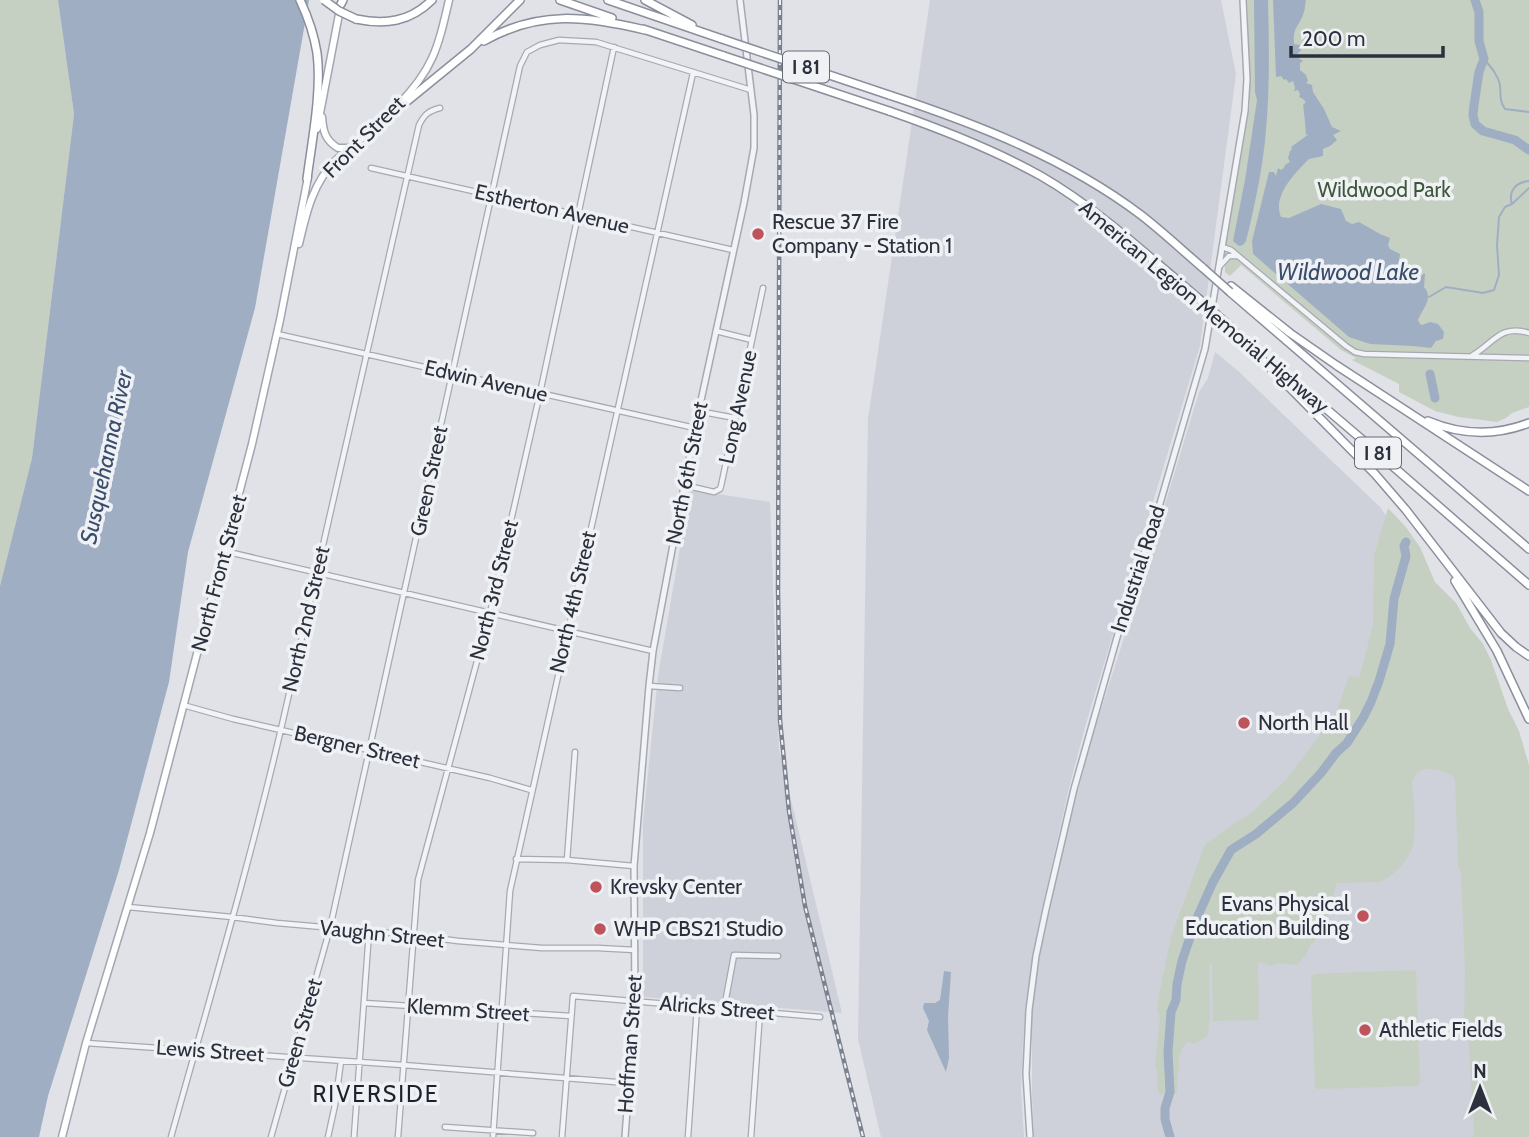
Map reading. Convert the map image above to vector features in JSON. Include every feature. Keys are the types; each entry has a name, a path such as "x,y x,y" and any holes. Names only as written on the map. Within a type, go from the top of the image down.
{"highway":[{"path":"300,0 309,21 317,53 318,88 307,179"},
{"path":"324,0 356,19 380,23 400,20 417,13 432,0"},
{"path":"379,124 471,49 520,0"},
{"name":"American Legion Memorial Highway","path":"560,0 889,111 975,143 1043,178 1105,220 1529,585"},
{"name":"American Legion Memorial Highway","path":"608,0 933,109 1010,140 1079,175 1142,216 1231,289 1529,549"},
{"path":"645,0 721,39"},
{"path":"471,49 510,29 554,19 591,19 645,30"},
{"path":"1231,289 1313,349 1529,491"},
{"path":"1225,322 1367,465 1406,510 1501,633 1529,656"},
{"path":"1414,415 1446,428 1475,432 1502,431 1529,423"},
{"path":"1426,536 1479,619 1529,719"}],"main road":[{"name":"Front Street","path":"280,320 314,192 327,171 417,85 436,50 449,0"},
{"name":"North Front Street","path":"62,1137 86,1043 128,907 253,444 342,1"},
{"path":"321,108 323,131 328,140 340,149 350,148"}],"street":[{"name":"North 6th Street","path":"636,950 634,866 653,651 698,411 754,148 754,115 740,0"},
{"name":"Industrial Road","path":"1030,1137 1026,1074 1028,1022 1046,909 1073,789 1205,349 1245,111 1247,70 1243,0"},
{"name":"Green Street","path":"271,1137 330,928 520,66 527,52 540,45 559,40 596,42 751,90"},
{"name":"North 3rd Street","path":"398,1137 418,880 490,613 614,47"},
{"name":"North 4th Street","path":"493,1134 510,891 516,859 693,73"},
{"name":"North 2nd Street","path":"171,1137 281,730 419,125 424,116 440,108"},
{"name":"Estherton Avenue","path":"371,168 733,250"},
{"path":"1222,247 1240,257 1354,352 1529,358"},
{"path":"1218,267 1229,256 1240,257"},
{"name":"Long Avenue","path":"684,485 714,492 720,489 763,288"},
{"path":"1469,357 1502,333 1516,330 1529,333"},
{"path":"715,331 752,340"},
{"name":"Edwin Avenue","path":"277,334 695,428"},
{"path":"698,411 735,418"},
{"path":"224,551 653,651"},
{"path":"649,685 680,688"},
{"name":"Bergner Street","path":"183,705 531,790"},
{"path":"567,860 575,752"},
{"path":"516,859 634,866"},
{"name":"Vaughn Street","path":"128,907 413,935 458,942 542,948 636,950"},
{"path":"354,1137 369,932"},
{"name":"Hoffman Street","path":"625,1137 636,950"},
{"path":"724,1009 734,954 778,956"},
{"name":"Alricks Street","path":"571,1016 573,996 820,1017"},
{"name":"Klemm Street","path":"364,1003 571,1016"},
{"path":"688,1137 698,1007"},
{"path":"751,1137 761,1012"},
{"path":"562,1137 571,1016"},
{"name":"Lewis Street","path":"86,1043 628,1083"},
{"path":"328,1137 341,1060"},
{"path":"445,1127 493,1134 533,1133"}],"shaded area":[{"path":"930,0 1221,0 1236,74 1200,346 1085,727 1037,933 1023,1041 1021,1088 1024,1137 881,1137 858,1039 868,419"},
{"path":"1215,352 1381,508 1450,624 1529,1137 1034,1137 1032,1013 1039,955 1054,885 1090,743 1199,392 1208,378"},
{"path":"690,490 770,502 779,749 842,1013 643,997 643,822 658,676"}],"green space":[{"path":"0,0 58,0 74,114 32,458 0,586"},
{"name":"Wildwood Park","path":"1247,0 1529,0 1529,407 1497,422 1435,411 1399,392 1399,384 1352,360 1356,358 1341,350 1241,265 1230,276 1225,272 1224,256 1250,105"},
{"path":"1388,508 1420,547 1435,582 1456,603 1483,644 1519,731 1529,765 1529,1137 1474,1137 1468,1028 1464,1022 1465,971 1455,778 1434,770 1420,771 1412,783 1414,840 1402,865 1391,876 1379,882 1337,883 1330,914 1318,929 1315,941 1298,965 1278,963 1270,966 1258,963 1259,1020 1213,1021 1212,965 1209,964 1208,1034 1194,1044 1188,1042 1182,1048 1178,1062 1180,1067 1177,1094 1159,1094 1155,1065 1160,990 1171,937 1205,844 1252,812 1286,780 1333,721 1349,676 1359,678 1373,625 1374,556"},
{"name":"Athletic Fields","path":"1416,972 1420,1083 1417,1086 1315,1087 1311,977 1314,974"}],"water":[{"name":"Susquehanna River","path":"58,0 309,0 255,308 188,552 169,682 119,870 48,1096 39,1137 0,1137 0,586 32,458 74,114"},
{"path":"1254,0 1268,0 1267,114 1263,158 1255,200 1246,241 1239,246 1233,241 1257,100"},
{"name":"Wildwood Lake","path":"1273,0 1306,0 1304,12 1294,34 1294,44 1300,45 1301,50 1296,56 1303,61 1300,63 1300,70 1306,75 1306,83 1312,85 1313,92 1332,127 1341,131 1333,135 1337,140 1323,149 1323,156 1309,159 1286,185 1280,201 1281,217 1289,218 1321,204 1341,209 1346,221 1352,224 1359,222 1390,238 1390,249 1400,254 1399,261 1412,276 1418,280 1425,274 1424,287 1428,299 1418,320 1422,325 1430,322 1438,324 1444,332 1443,339 1436,341 1431,348 1370,344 1349,337 1253,254 1252,241 1269,172 1274,172 1276,176 1278,168 1281,170 1290,162 1288,158 1291,147 1309,134 1306,135 1303,105 1306,102 1299,97 1298,90 1294,91 1293,81 1289,83 1281,76 1276,77"},
{"path":"944,971 951,972 949,1058 946,1072 927,1030 929,1021 923,1008 924,1003 940,1000"}],"waterway":[{"path":"1475,0 1479,12 1479,41 1484,59 1479,72 1474,105 1475,124 1483,131 1515,140 1529,150"},
{"path":"1484,59 1498,78 1505,109 1529,112"},
{"path":"1512,204 1511,195 1514,188 1529,181"},
{"path":"1429,297 1446,287 1483,293 1494,290 1499,275 1499,217 1505,207 1529,188"},
{"path":"1430,374 1435,398"},
{"path":"1170,1137 1165,1108 1170,1092 1168,1052 1171,1012 1176,1000 1182,961 1196,920 1231,850 1256,834 1293,803 1347,743 1363,718 1379,681 1390,644 1394,599 1406,556 1406,542"}],"railway":[{"path":"780,0 780,720 789,811 805,906 863,1137"}],"place":[{"name":"Rescue 37 Fire Company - Station 1","path":"758,234"},
{"name":"North Hall","path":"1244,723"},
{"name":"Krevsky Center","path":"596,887"},
{"name":"Evans Physical Education Building","path":"1363,916"},
{"name":"WHP CBS21 Studio","path":"600,929"},
{"name":"Athletic Fields","path":"1365,1030"}],"district":[{"name":"RIVERSIDE","path":"376,1094"}]}
